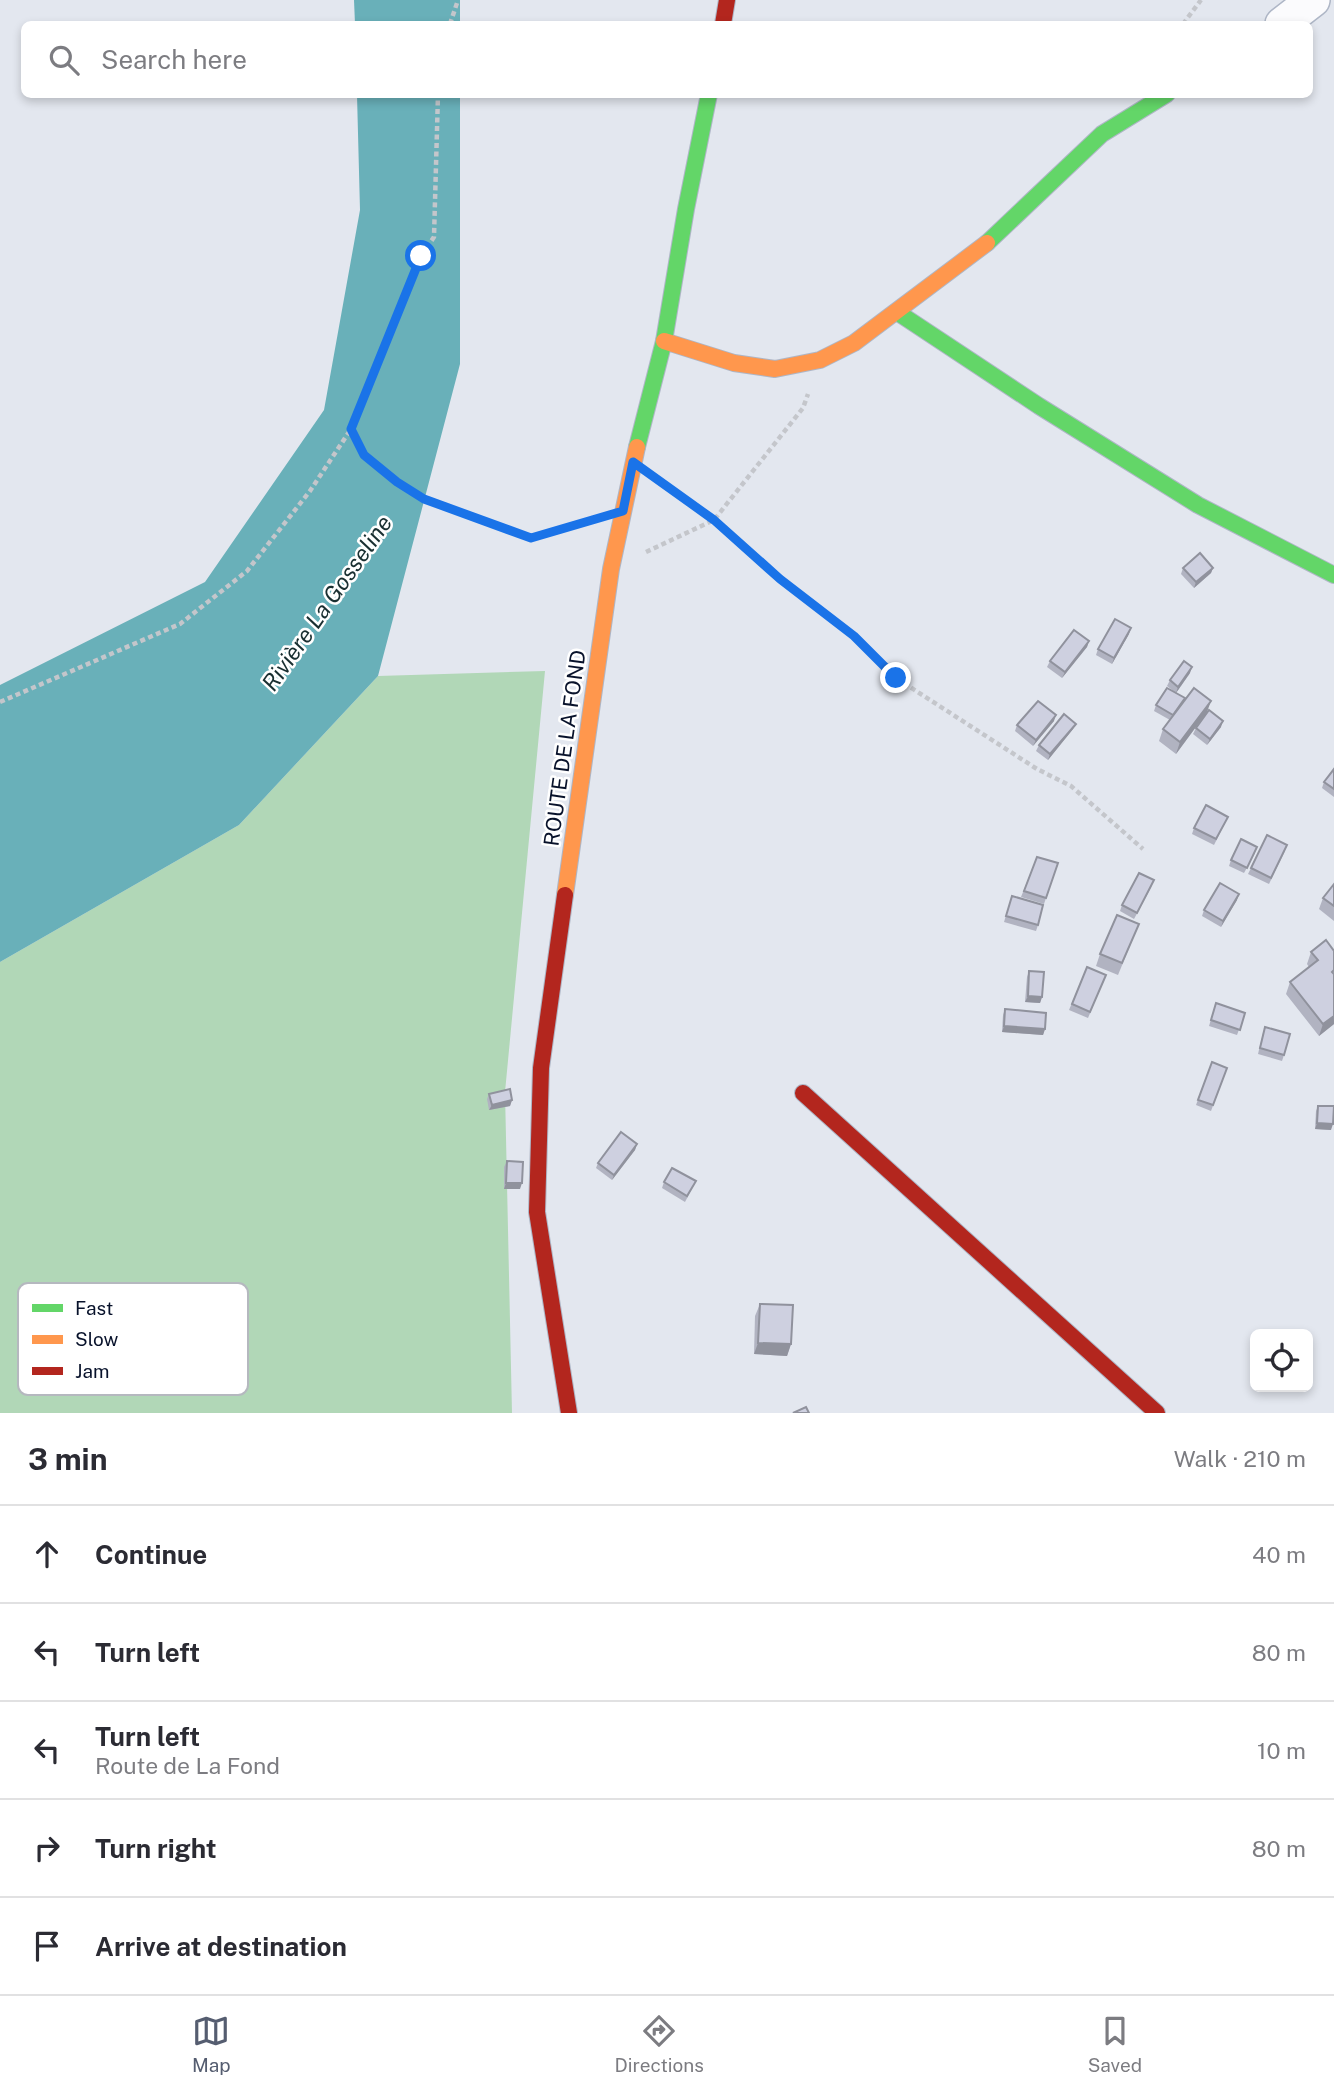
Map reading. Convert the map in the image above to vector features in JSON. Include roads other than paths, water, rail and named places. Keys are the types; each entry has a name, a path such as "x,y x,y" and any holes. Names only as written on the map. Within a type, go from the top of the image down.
{"street":[{"path":"724,21 727,0"},
{"path":"1286,21 1313,0"},
{"name":"ROUTE DE LA FOND","path":"569,1413 537,1212 541,1068 611,569 633,462 664,341 708,98"},
{"path":"664,341 734,363 775,369 820,360 854,343 897,313 988,242 1102,134 1160,98"},
{"path":"897,313 1198,505 1334,575"},
{"path":"803,1093 1157,1413"}],"water":[{"path":"354,0 460,0 460,21 355,21"},
{"name":"Rivière La Gosseline","path":"357,98 460,98 460,364 378,676 239,825 0,962 0,685 205,582 324,410 360,210"}]}
